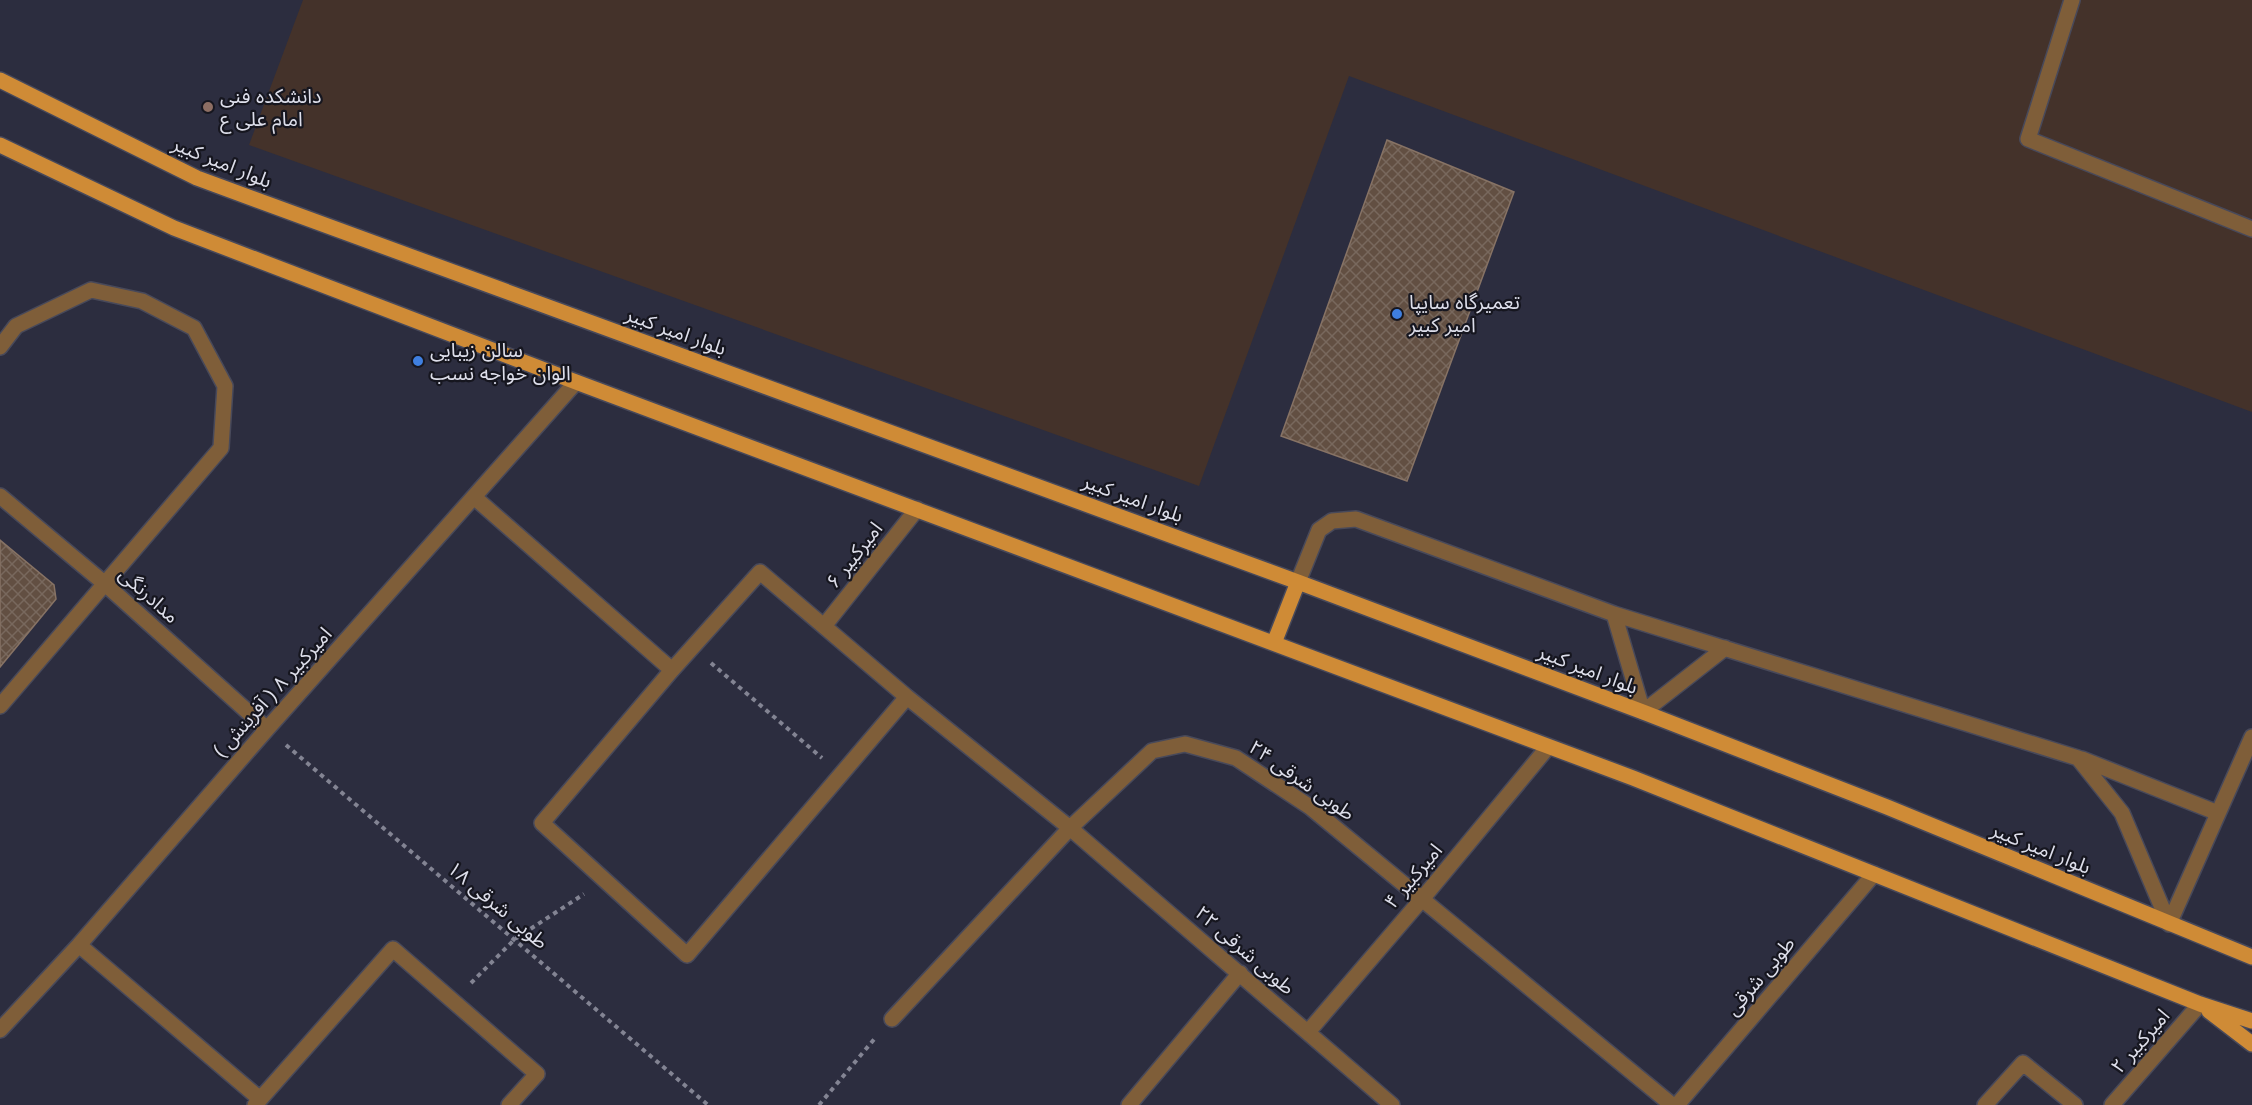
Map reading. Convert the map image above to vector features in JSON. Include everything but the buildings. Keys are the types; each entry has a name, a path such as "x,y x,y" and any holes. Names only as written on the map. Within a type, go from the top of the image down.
{"main road":[{"name":"بلوار امیر کبیر","path":"0,80 197,178 1298,582 1643,712 1887,807 2169,924 2249,954"},
{"path":"0,145 174,228 576,382 1548,747 2200,1004 2252,1021"},
{"path":"1274,643 1298,582"},
{"path":"2200,1004 2252,1044"}],"street":[{"path":"2072,0 2028,139 2252,229"},
{"path":"0,347 16,326 91,290 142,301 194,328 225,386 221,448 0,706"},
{"name":"امیرکبیر ۸ ( آفرینش )","path":"0,1030 79,945 267,729 576,382"},
{"name":"مدادرنگی","path":"0,496 104,583 267,729"},
{"path":"474,497 672,670"},
{"name":"امیرکبیر ۶","path":"824,626 916,509"},
{"path":"1298,582 1319,530 1332,521 1356,519 1614,614 2078,758 2218,813"},
{"name":"طوبی شرقی ۲۲","path":"693,647 760,572 906,697 1070,828 1392,1105"},
{"path":"1614,614 1643,712 1725,648"},
{"path":"693,647 542,823 687,955 906,697"},
{"path":"2169,924 2252,737"},
{"name":"طوبی شرقی ۲۴","path":"892,1018 1070,828 1152,751 1185,744 1236,758 1310,807 1672,1105"},
{"name":"امیرکبیر ۴","path":"1308,1032 1548,747"},
{"path":"2078,758 2122,813 2169,924"},
{"name":"طوبی شرقی","path":"1677,1105 1874,874"},
{"path":"79,945 258,1102 393,949 537,1074 509,1105"},
{"path":"1129,1105 1240,973"},
{"name":"امیرکبیر ۲","path":"2112,1105 2200,1004"},
{"path":"1985,1105 2023,1063 2075,1105"}],"path":[{"path":"693,647 840,774"},
{"name":"طوبی شرقی ۱۸","path":"267,729 708,1105"},
{"path":"453,1001 515,939 605,880"},
{"path":"819,1105 892,1018"}],"shaded area":[{"path":"303,0 2252,0 2252,412 1349,76 1199,486 249,145"}],"place":[{"name":"دانشکده فنی امام علی ع","path":"208,107"},
{"name":"تعمیرگاه سایپا امیر کبیر","path":"1397,314"},
{"name":"سالن زیبایی الوان خواجه نسب","path":"418,361"}]}
